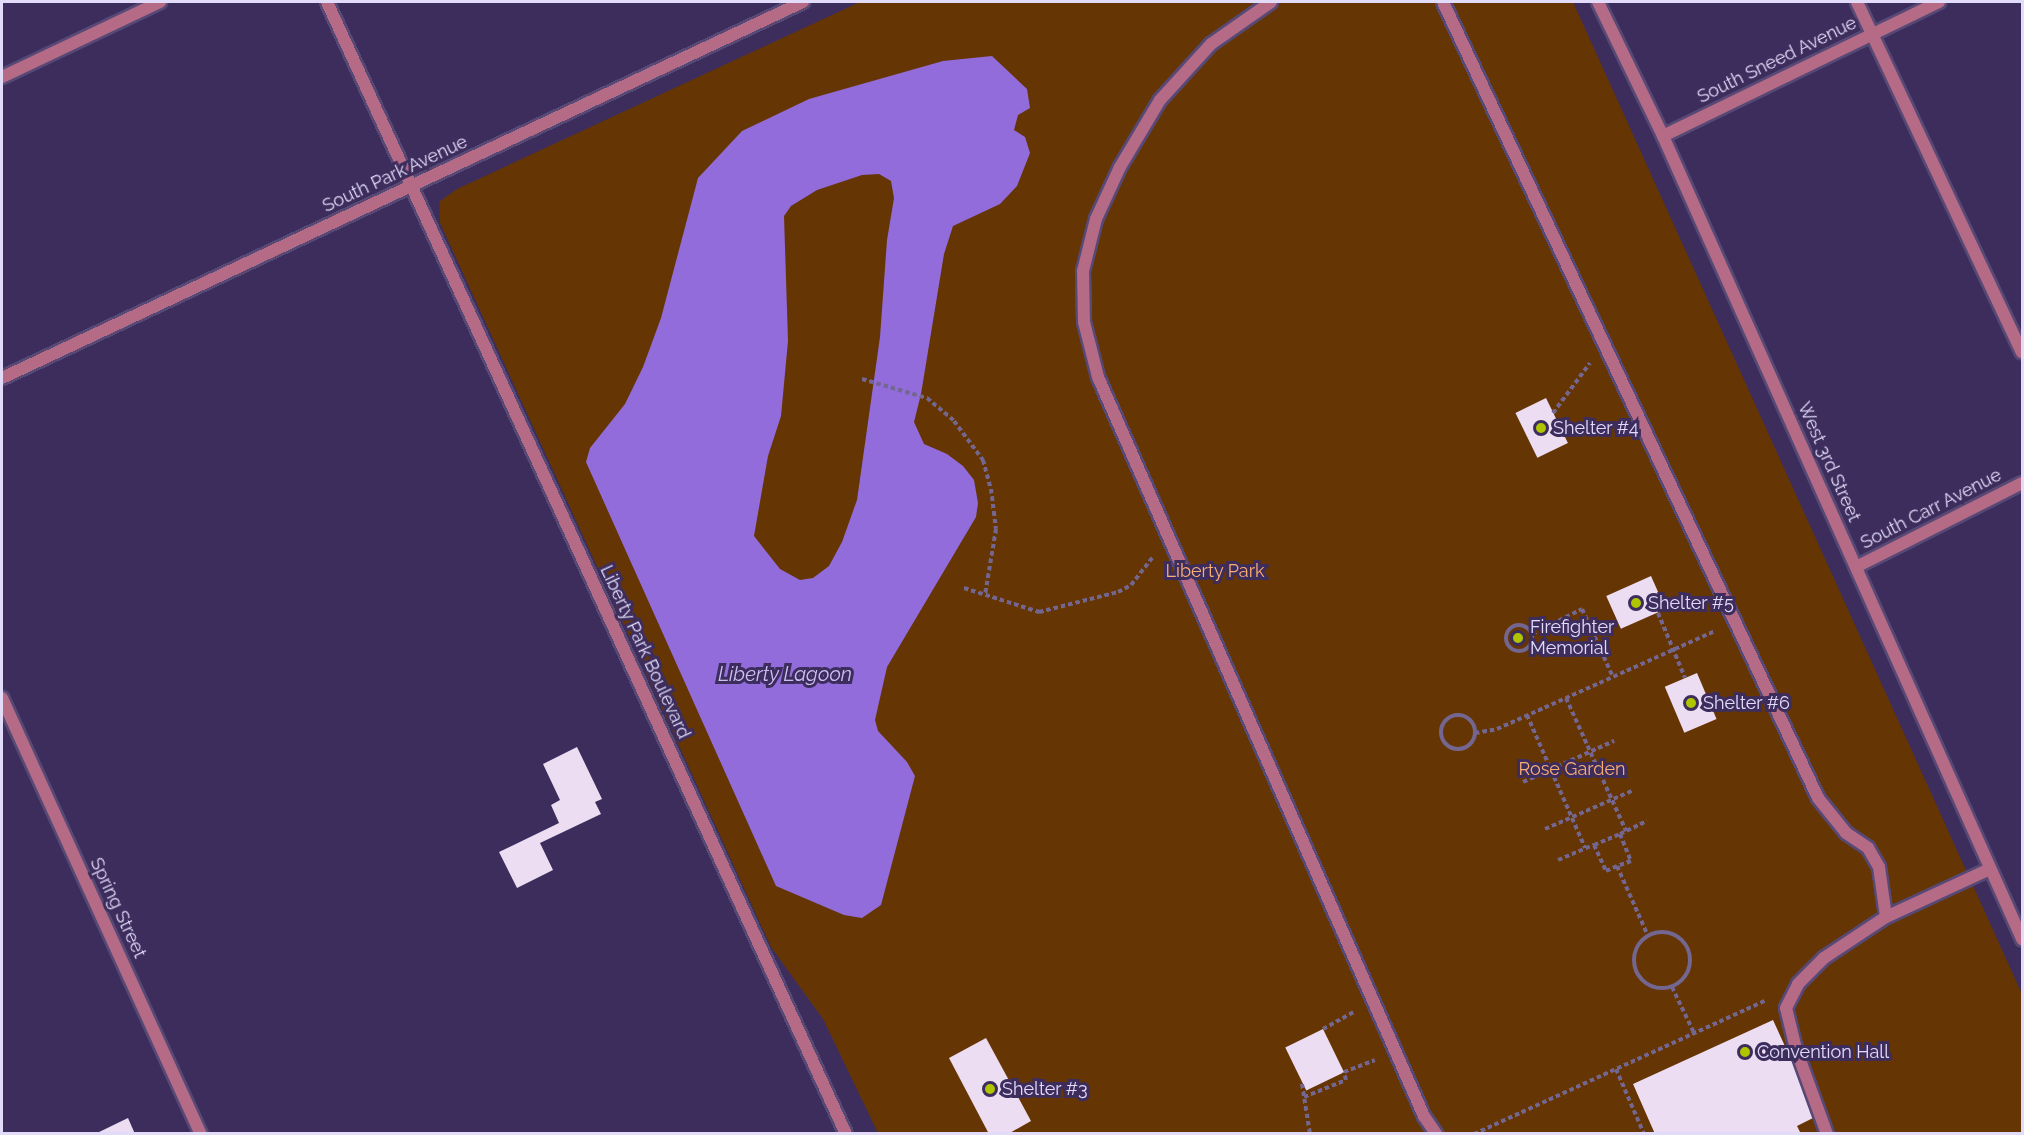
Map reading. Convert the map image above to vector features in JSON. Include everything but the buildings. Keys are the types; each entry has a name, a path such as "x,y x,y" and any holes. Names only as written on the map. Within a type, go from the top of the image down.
{"street":[{"path":"2,77 160,2"},
{"name":"Liberty Park Boulevard","path":"327,2 846,1134"},
{"name":"South Park Avenue","path":"2,378 803,2"},
{"path":"1271,2 1211,44 1160,100 1120,167 1101,208 1083,271 1084,322 1098,377 1424,1116 1436,1134"},
{"path":"1443,2 1818,798 1846,833 1868,848 1879,867 1886,917"},
{"name":"West 3rd Street","path":"1598,2 1663,136 2022,939"},
{"path":"1857,2 2022,352"},
{"name":"South Sneed Avenue","path":"1663,136 1938,2"},
{"name":"South Carr Avenue","path":"1856,567 2022,483"},
{"name":"Spring Street","path":"2,698 201,1134"},
{"path":"1827,1134 1796,1049 1786,1008 1798,984 1824,958 1886,917 1990,869"}],"path":[{"path":"1553,413 1605,343"},
{"path":"862,379 927,398 954,421 983,460 992,489 996,529 985,595"},
{"path":"964,588 1039,612 1118,592 1131,585 1168,537"},
{"path":"1532,634 1582,609 1613,677"},
{"path":"1658,613 1685,678"},
{"path":"1475,733 1471,722 1462,716 1446,720 1441,730 1443,740 1456,749 1467,746 1475,733 1497,729 1735,622"},
{"path":"1515,626 1523,626 1532,634 1532,643 1522,651 1513,650 1507,644 1507,635 1515,626"},
{"path":"1566,698 1626,831"},
{"path":"1527,716 1586,848"},
{"path":"1523,782 1614,741"},
{"path":"1545,829 1634,790"},
{"path":"1558,860 1647,821"},
{"path":"1594,844 1606,871 1631,861 1620,834"},
{"path":"1617,866 1648,936"},
{"path":"1657,933 1675,936 1687,949 1689,967 1685,975 1672,987 1654,987 1639,976 1634,958 1641,941 1648,936 1657,933"},
{"path":"1672,987 1694,1033"},
{"path":"1474,1134 1764,1001"},
{"path":"1323,1029 1374,1002"},
{"path":"1304,1097 1346,1080 1344,1072 1396,1052"},
{"path":"1616,1069 1644,1134"},
{"path":"1302,1084 1310,1134"}],"green space":[{"name":"Liberty Park","path":"860,2 1573,2 2022,994 2022,1133 878,1133 823,1019 771,947 440,223 439,202 457,189"}],"water":[{"name":"Liberty Lagoon","path":"992,56 1027,89 1030,108 1018,115 1014,130 1025,137 1030,153 1017,186 1000,204 953,226 944,254 921,394 914,422 924,444 947,454 963,466 974,480 978,503 976,517 887,667 875,720 878,731 907,762 915,776 881,905 862,918 844,915 776,886 586,462 590,448 625,404 643,367 661,318 698,178 742,131 809,99 943,61","holes":["879,174 891,181 894,198 887,240 880,337 857,500 842,542 829,566 813,578 800,580 780,569 754,536 768,456 781,416 788,341 784,216 791,206 817,190 862,175"]}],"place":[{"name":"Shelter #4","path":"1541,428"},
{"name":"Shelter #5","path":"1636,603"},
{"name":"Firefighter Memorial","path":"1518,638"},
{"name":"Shelter #6","path":"1691,703"},
{"name":"Convention Hall","path":"1745,1052"},
{"name":"Shelter #3","path":"990,1089"}],"park label":[{"name":"Rose Garden","path":"1572,769"}]}
